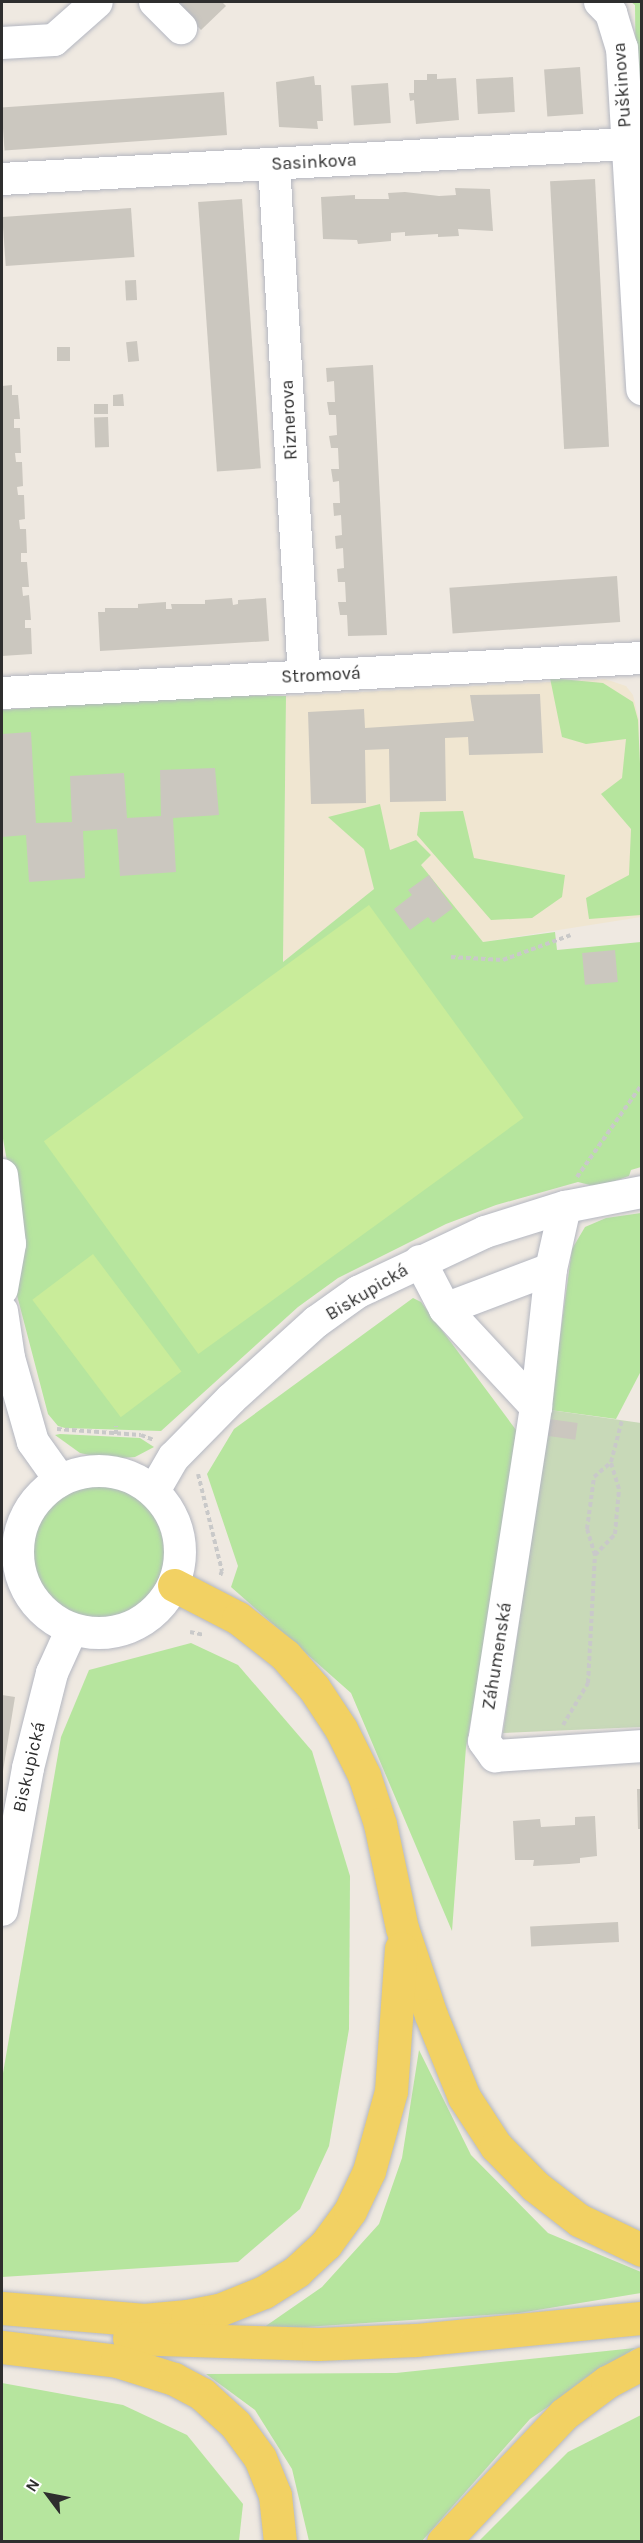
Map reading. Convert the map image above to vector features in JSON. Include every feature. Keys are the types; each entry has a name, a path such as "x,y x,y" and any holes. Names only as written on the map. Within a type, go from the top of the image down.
{"main road":[{"path":"174,1585 238,1618 285,1655 314,1688 341,1729 364,1775 380,1824 402,1928 464,2097 496,2146 534,2186 579,2220 642,2250"},
{"path":"5,2328 144,2320 219,2310 264,2292 297,2271 326,2244 350,2211 369,2171 382,2132 397,2045 402,1928"},
{"path":"5,2328 192,2342 318,2344 518,2332 642,2318"},
{"path":"5,2328 142,2367 201,2394 235,2424 260,2458 275,2495 280,2541"},
{"path":"443,2541 564,2414 607,2382 642,2363"}],"street":[{"path":"2,43 54,40 97,2"},
{"path":"155,2 181,28"},
{"name":"Puškinova","path":"600,2 611,13 622,48 642,389"},
{"name":"Sasinkova","path":"2,179 626,144"},
{"name":"Riznerova","path":"274,164 304,676"},
{"name":"Stromová","path":"2,693 642,658"},
{"path":"2,1175 10,1244 2,1289"},
{"name":"Biskupická","path":"154,1491 174,1456 272,1359 358,1292 420,1261 570,1193 642,1192"},
{"name":"Záhumenská","path":"570,1193 551,1269 536,1407 484,1741 495,1756 642,1746"},
{"path":"420,1261 445,1309 536,1407"},
{"path":"445,1309 551,1269"},
{"path":"2,1311 9,1358 33,1442 60,1480"},
{"path":"87,1471 116,1472 154,1491 165,1502 178,1529 181,1559 174,1585 155,1612 130,1628 101,1634 72,1629 45,1613 34,1601 10,1557 31,1508 60,1480 87,1471"},
{"name":"Biskupická","path":"2,1911 28,1768 49,1683 72,1629"}],"path":[{"path":"451,957 503,960 571,935"},
{"path":"570,1193 642,1084"},
{"path":"596,1555 615,1534 619,1489 611,1462 622,1420"},
{"path":"116,1426 116,1434"},
{"path":"33,1442 54,1429 141,1435 157,1442"},
{"path":"559,1751 559,1731 588,1683 596,1555 587,1528 594,1477 611,1462"},
{"path":"196,1476 222,1571 207,1600"},
{"path":"190,1632 213,1637"}],"shaded area":[{"path":"605,679 626,686 633,695 639,720 641,917 483,942 414,857 283,962 286,696"}],"green space":[{"path":"631,2 641,2 641,135 636,98 635,5"},
{"path":"550,678 603,683 633,702 638,720 641,785 641,915 589,919 586,898 629,875 631,829 601,794 622,778 626,739 586,744 562,737"},
{"path":"202,695 286,696 283,962 374,889 364,849 328,817 380,804 390,850 416,840 431,855 421,865 483,942 555,932 557,950 641,942 641,1167 631,1170 629,1176 598,1187 578,1182 496,1205 446,1224 338,1278 298,1307 161,1431 65,1428 58,1426 48,1414 13,1280 7,1161 2,1133 2,710"},
{"path":"463,811 474,858 565,875 562,897 532,918 491,920 417,835 420,812"},
{"path":"369,905 524,1118 198,1354 44,1141"},
{"path":"641,1213 641,1371 616,1419 550,1410 572,1249 585,1227 606,1218"},
{"path":"93,1254 181,1371 121,1417 32,1300"},
{"path":"413,1298 421,1302 522,1438 466,1747 452,1931 351,1693 231,1587 238,1566 207,1474 234,1429"},
{"path":"550,1410 641,1423 641,1727 503,1733"},
{"path":"55,1435 140,1438 154,1447 135,1457 107,1459 80,1453"},
{"path":"98,1486 123,1491 144,1506 159,1527 164,1552 159,1577 144,1598 123,1613 98,1618 73,1613 52,1598 37,1577 32,1552 37,1527 52,1506 73,1491"},
{"path":"191,1643 238,1665 312,1751 350,1876 349,2029 329,2146 300,2209 238,2262 2,2277 2,2079 61,1737 89,1670"},
{"path":"419,2050 471,2155 548,2233 641,2272 641,2293 519,2313 260,2330 322,2287 379,2224 402,2158"},
{"path":"635,2348 530,2419 422,2541 309,2541 292,2469 255,2410 206,2374 396,2373"},
{"path":"2,2383 123,2405 187,2435 243,2504 239,2541 2,2541"},
{"path":"641,2415 641,2541 479,2541 568,2452"}],"building":[{"path":"175,2 222,2 226,6 201,30"},
{"path":"580,67 583,114 547,116 544,70"},
{"path":"427,74 437,74 437,79 456,78 459,120 416,124 414,100 410,101 409,93 414,93 414,80 427,80"},
{"path":"314,76 315,85 321,85 323,121 317,121 318,129 279,127 276,82"},
{"path":"513,77 515,112 478,114 476,79"},
{"path":"388,83 391,123 354,125 351,86"},
{"path":"224,92 227,135 5,150 2,108"},
{"path":"595,179 609,447 564,449 550,181"},
{"path":"455,188 490,189 493,231 458,229 459,236 438,237 438,234 405,236 405,232 391,233 391,241 358,244 357,240 323,239 321,197 355,195 355,199 389,199 388,193 405,192 439,196 456,195"},
{"path":"242,199 261,468 217,471 198,202"},
{"path":"131,208 134,257 6,266 2,217"},
{"path":"136,280 137,300 126,301 125,281"},
{"path":"137,341 139,361 128,362 126,342"},
{"path":"57,347 70,347 70,361 57,361"},
{"path":"373,365 387,635 348,636 347,615 340,615 338,602 346,602 345,582 338,582 337,569 344,568 343,548 336,549 335,536 342,535 341,515 334,516 333,503 340,503 339,481 333,482 331,469 339,469 338,448 331,448 329,436 337,435 336,415 329,415 327,402 335,402 334,381 327,382 326,368"},
{"path":"12,385 12,395 18,395 20,419 14,419 14,428 20,428 21,453 15,453 16,462 22,462 23,486 17,487 18,495 24,495 25,519 19,520 20,529 26,529 27,553 21,553 21,562 27,562 29,587 22,587 23,596 29,595 31,620 25,620 25,628 31,628 32,654 2,656 2,386"},
{"path":"123,394 124,406 113,406 113,395"},
{"path":"94,404 108,404 108,414 94,414"},
{"path":"94,417 108,417 109,447 95,447"},
{"path":"617,576 620,622 453,634 449,588"},
{"path":"232,598 233,605 238,604 238,600 266,598 269,641 100,651 98,612 105,612 105,608 138,608 138,604 166,602 166,609 172,609 171,604 205,604 205,600"},
{"path":"540,694 543,753 469,755 468,737 445,738 446,801 390,802 389,749 365,750 366,803 311,804 308,712 364,709 365,728 474,721 470,695"},
{"path":"31,732 36,823 72,822 70,776 124,773 127,818 161,816 160,770 215,768 219,815 173,818 176,872 120,876 117,829 83,831 85,878 29,882 26,835 2,837 2,734"},
{"path":"429,875 453,908 433,923 428,917 410,930 394,909 412,895 408,890"},
{"path":"615,950 618,982 585,985 582,953"},
{"path":"549,1419 578,1423 575,1440 547,1436"},
{"path":"2,1695 15,1697 3,1771 2,1771"},
{"path":"637,1789 642,1789 642,1829 638,1829"},
{"path":"595,1816 597,1856 580,1858 580,1863 533,1866 534,1860 515,1860 513,1821 540,1819 541,1827 575,1825 575,1817"},
{"path":"618,1922 619,1942 531,1947 530,1927"}]}
